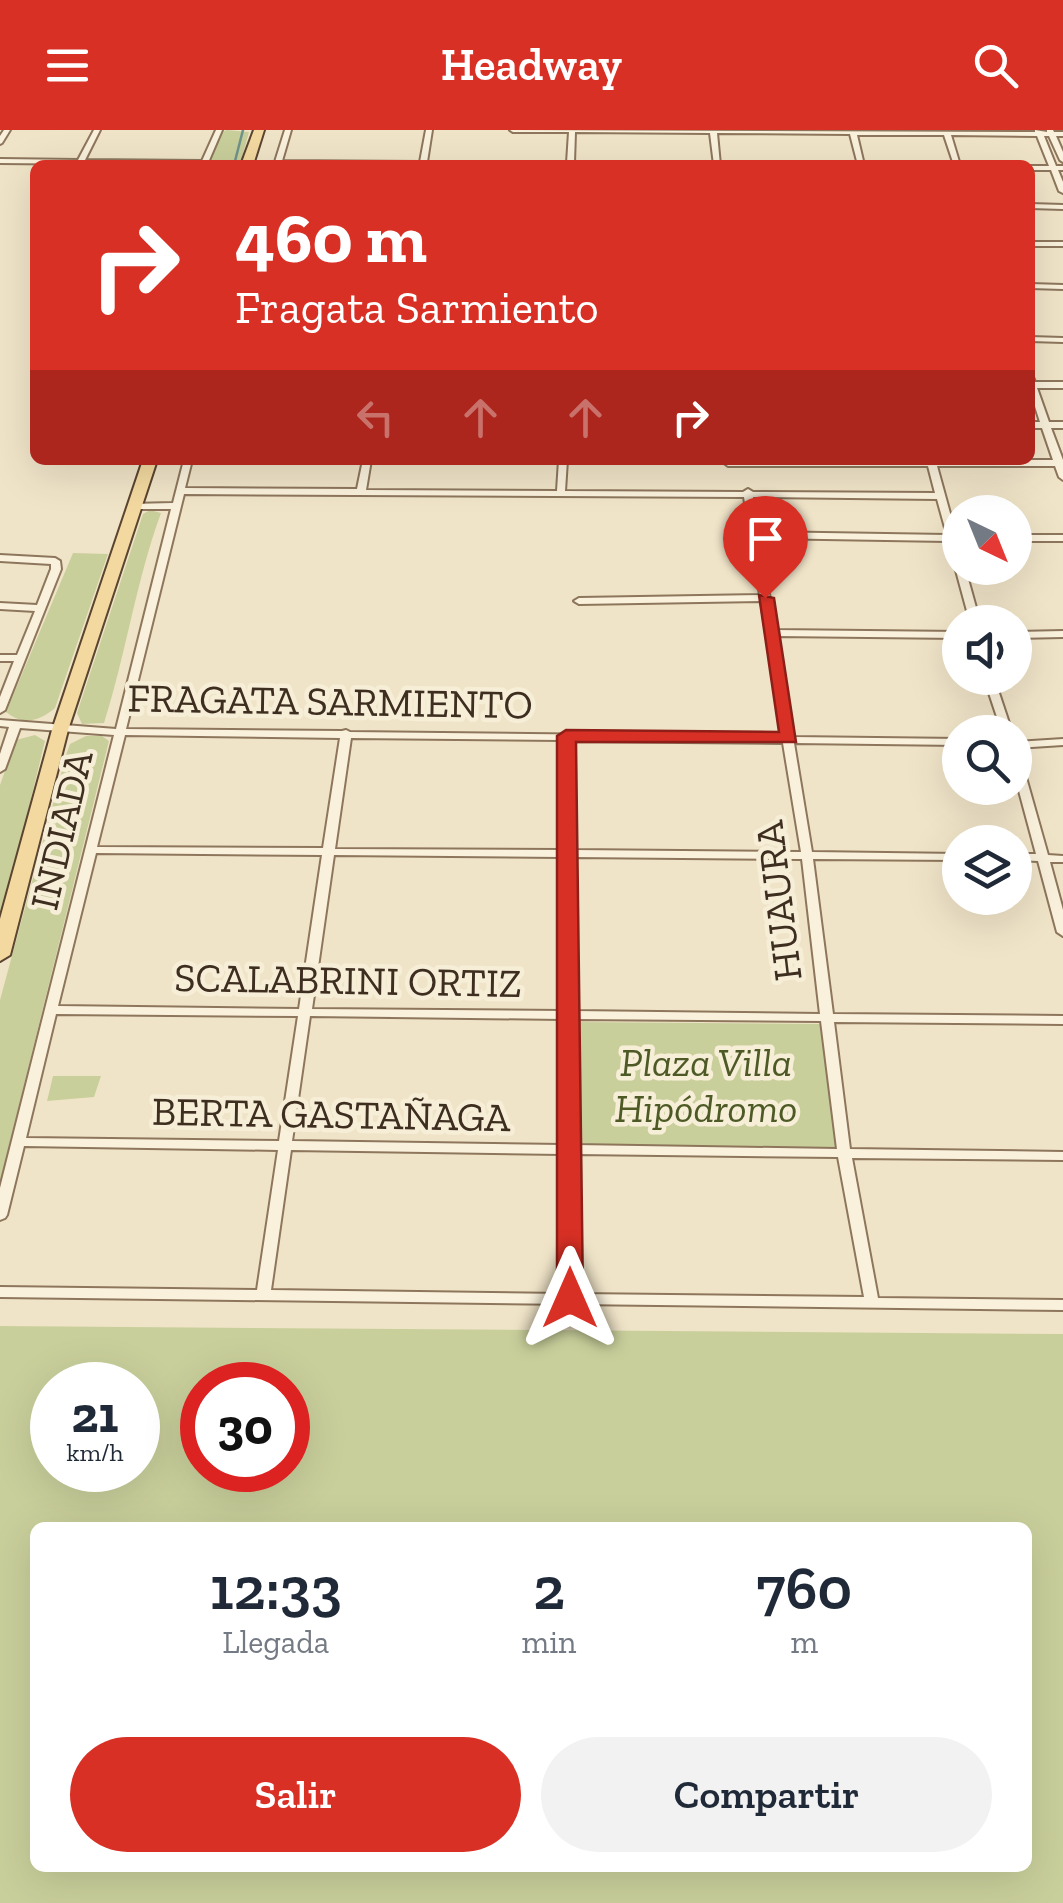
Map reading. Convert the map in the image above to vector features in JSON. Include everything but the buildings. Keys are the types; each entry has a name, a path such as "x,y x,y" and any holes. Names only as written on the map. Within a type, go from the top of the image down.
{"main road":[{"path":"249,160 259,130"},
{"path":"0,955 60,730 148,465"}],"street":[{"path":"0,142 7,130"},
{"path":"82,160 98,130"},
{"path":"207,160 218,130"},
{"path":"278,160 288,130"},
{"path":"424,160 430,130"},
{"path":"513,130 1063,134"},
{"path":"572,130 573,160"},
{"path":"714,131 717,160"},
{"path":"853,132 860,160"},
{"path":"946,132 955,160"},
{"path":"1038,132 1058,168 1063,191"},
{"path":"1051,132 1063,160"},
{"path":"0,160 30,161"},
{"path":"1035,206 1063,207"},
{"path":"1035,244 1063,244"},
{"path":"1035,286 1063,286"},
{"path":"1035,340 1063,340"},
{"path":"1035,383 1063,385"},
{"path":"1035,394 1063,477"},
{"path":"1035,425 1063,426"},
{"path":"1035,463 1061,463"},
{"name":"INDIADA","path":"0,1215 186,465"},
{"path":"361,490 365,465"},
{"path":"561,490 563,465"},
{"path":"728,465 730,492"},
{"path":"933,465 942,499"},
{"path":"179,490 561,490 941,496"},
{"name":"HUAURA","path":"748,492 807,855 824,1019 844,1153 872,1302"},
{"path":"134,506 175,506"},
{"path":"754,536 942,538"},
{"path":"1032,538 1063,538"},
{"path":"0,558 56,560 0,710"},
{"path":"579,601 765,598"},
{"path":"0,606 41,608"},
{"path":"771,633 942,635"},
{"path":"1032,634 1063,634"},
{"path":"0,658 22,658"},
{"name":"FRAGATA SARMIENTO","path":"0,724 118,732 942,742"},
{"name":"INDIADA","path":"0,769 16,726"},
{"path":"263,1294 346,733"},
{"path":"566,736 570,1298"},
{"path":"1032,744 1063,742"},
{"path":"1028,805 1063,932"},
{"path":"90,850 942,857"},
{"path":"1032,858 1063,859"},
{"name":"SCALABRINI ORTIZ","path":"52,1010 1063,1020"},
{"name":"BERTA GASTAÑAGA","path":"18,1142 1063,1156"},
{"path":"0,1292 1063,1305"}],"green space":[{"path":"249,132 241,160 210,160 219,133"},
{"path":"150,510 161,513 104,723 82,724 77,713 143,514"},
{"path":"73,553 108,554 55,708 37,719 19,719 6,712"},
{"path":"35,735 45,741 0,926 0,785 16,740"},
{"path":"86,736 102,736 109,741 0,1182 0,1000 67,752 70,744"},
{"name":"Plaza Villa Hipódromo","path":"577,1022 820,1024 836,1149 576,1147"},
{"path":"53,1076 101,1076 94,1097 47,1101"},
{"path":"0,1326 1063,1334 1063,1903 0,1903"}],"waterway":[{"path":"235,160 243,130"}],"route":[{"path":"570,1298 566,736 790,738 765,598"}]}
